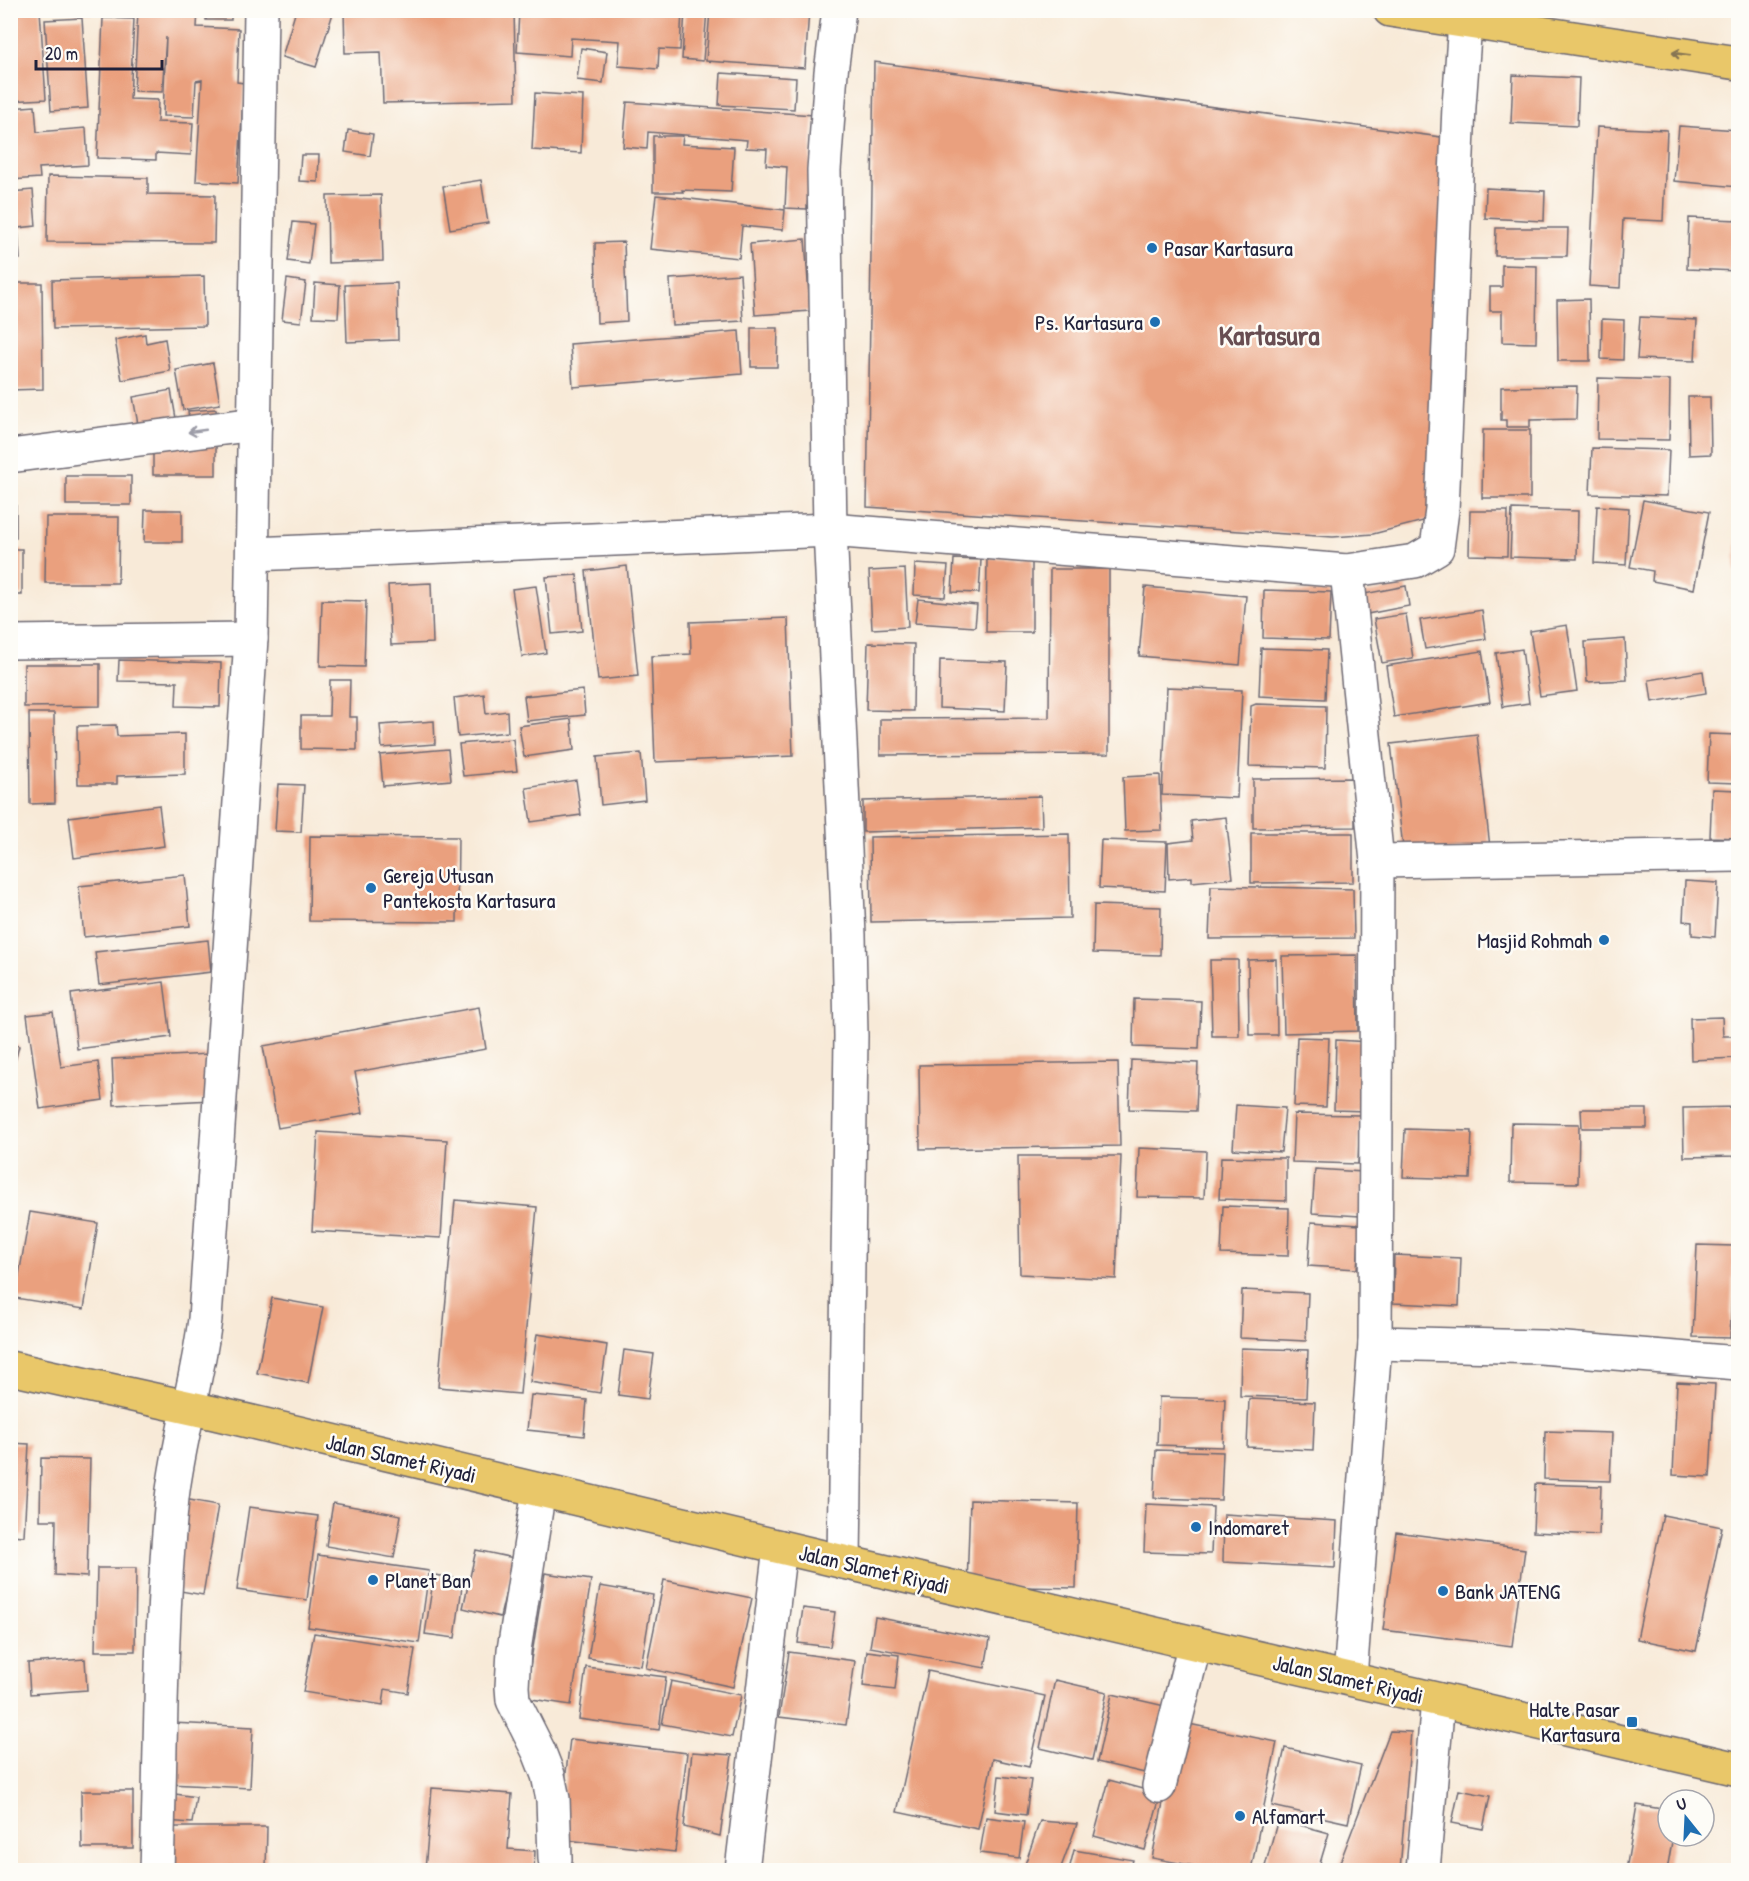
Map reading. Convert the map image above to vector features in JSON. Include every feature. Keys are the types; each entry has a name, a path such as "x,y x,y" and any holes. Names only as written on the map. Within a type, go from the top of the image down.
{"main road":[{"path":"1390,10 1738,63"},
{"name":"Jalan Slamet Riyadi","path":"10,1368 187,1407 1738,1769"}],"street":[{"path":"157,1870 166,1573 172,1497 205,1319 251,639 261,10"},
{"path":"839,10 831,72 824,170 830,530 849,935 851,1036 844,1562"},
{"path":"253,554 830,530 1347,571 1415,561 1437,548 1442,510 1459,106 1465,22"},
{"path":"10,456 255,424"},
{"path":"1347,571 1377,861 1375,1343 1350,1678"},
{"path":"10,642 251,639"},
{"path":"1377,861 1738,855"},
{"path":"1375,1343 1541,1347 1738,1363"},
{"path":"539,1491 514,1650 512,1687 513,1700 548,1775 553,1799 555,1859"},
{"path":"742,1870 780,1547"},
{"path":"1160,1786 1195,1643"},
{"path":"1423,1870 1438,1700"}],"building":[{"path":"10,10 40,10 46,99 10,101"},
{"path":"68,10 93,10 93,13 68,13"},
{"path":"138,10 198,10 197,27 239,29 237,82 244,83 238,183 196,181 202,80 196,81 194,117 163,116 166,37 162,92 134,91"},
{"path":"206,10 231,10 231,20 206,20"},
{"path":"296,10 334,10 316,67 282,57"},
{"path":"344,10 514,10 516,100 383,103 381,52 345,53"},
{"path":"519,10 682,10 680,50 659,49 658,69 618,66 620,41 571,38 570,56 517,52"},
{"path":"685,10 707,10 703,61 682,59"},
{"path":"710,10 762,12 762,10 809,10 805,68 706,61"},
{"path":"82,18 88,108 51,111 45,20"},
{"path":"103,18 134,19 130,99 158,100 157,122 193,123 191,155 156,153 156,160 97,158"},
{"path":"581,48 607,52 603,83 577,80"},
{"name":"Ps. Kartasura","path":"874,62 1448,138 1431,519 1373,534 1333,537 867,507"},
{"path":"721,73 796,78 794,109 719,105"},
{"path":"1513,75 1579,78 1577,126 1511,123"},
{"path":"535,93 583,96 581,153 532,150"},
{"path":"627,102 814,115 807,209 785,208 787,167 766,165 767,149 746,148 747,140 648,132 647,149 623,147"},
{"path":"35,106 37,132 86,128 88,165 39,168 40,178 10,180 10,108"},
{"path":"1679,126 1738,130 1738,187 1674,181"},
{"path":"1597,127 1667,130 1663,221 1623,219 1620,288 1589,286"},
{"path":"348,130 373,134 370,156 345,152"},
{"path":"653,136 683,136 682,144 734,147 731,192 682,190 683,192 653,192"},
{"path":"301,155 319,155 318,182 299,181"},
{"path":"48,176 148,178 148,194 215,195 214,243 47,242"},
{"path":"481,180 488,223 450,229 443,186"},
{"path":"1486,188 1545,191 1544,221 1485,218"},
{"path":"33,190 36,226 18,228 20,259 10,260 10,192"},
{"path":"381,195 383,261 328,263 327,196"},
{"path":"656,195 785,210 783,230 742,226 739,258 650,249"},
{"path":"1689,218 1738,220 1738,271 1687,269"},
{"path":"293,222 314,224 309,264 288,261"},
{"path":"1496,228 1568,228 1567,256 1495,256"},
{"path":"805,239 810,311 755,315 750,244"},
{"path":"624,242 627,321 597,323 595,243"},
{"path":"1502,265 1537,266 1536,343 1502,342 1502,311 1490,311 1490,287 1502,287"},
{"path":"740,274 743,321 672,325 670,279"},
{"path":"204,276 205,326 53,329 52,280"},
{"path":"287,279 306,282 301,322 282,320"},
{"path":"10,283 42,283 43,389 10,390"},
{"path":"315,283 340,285 338,318 313,317"},
{"path":"397,283 398,340 347,342 345,285"},
{"path":"1589,299 1590,361 1558,361 1557,300"},
{"path":"1640,317 1697,320 1695,361 1637,359"},
{"path":"1602,319 1624,320 1623,360 1601,359"},
{"path":"751,328 778,328 777,367 751,367"},
{"path":"739,331 742,374 573,387 570,344"},
{"path":"145,334 146,343 165,339 170,371 122,380 115,340"},
{"path":"213,363 220,404 183,410 176,370"},
{"path":"1598,378 1670,380 1669,440 1597,439"},
{"path":"1577,386 1576,419 1530,420 1530,427 1506,427 1506,420 1501,420 1501,387"},
{"path":"171,390 177,424 139,430 133,397"},
{"path":"1688,397 1710,397 1711,454 1689,455"},
{"path":"216,409 217,426 190,428 188,411"},
{"path":"1483,430 1530,430 1530,498 1482,498"},
{"path":"153,438 216,438 216,475 153,475"},
{"path":"1592,448 1669,450 1667,496 1590,494"},
{"path":"66,476 131,476 131,505 66,505"},
{"path":"10,492 16,492 16,538 10,538"},
{"path":"1643,500 1709,512 1694,589 1652,581 1653,571 1630,567"},
{"path":"1597,506 1629,508 1626,565 1594,563"},
{"path":"1512,509 1578,511 1577,559 1510,557"},
{"path":"145,510 182,510 182,542 144,542"},
{"path":"1470,511 1508,511 1507,556 1469,555"},
{"path":"46,517 119,517 118,583 45,583"},
{"path":"1737,539 1738,571 1735,571"},
{"path":"10,549 22,549 22,595 10,595"},
{"path":"987,558 1032,558 1032,632 986,632"},
{"path":"954,559 981,560 979,593 952,592"},
{"path":"915,564 948,566 945,597 914,595"},
{"path":"627,566 638,676 598,680 586,571"},
{"path":"905,569 908,627 872,629 869,571"},
{"path":"1050,569 1109,569 1109,754 880,755 880,719 1049,718"},
{"path":"577,575 582,631 552,634 546,577"},
{"path":"431,583 433,643 391,645 388,585"},
{"path":"536,586 546,653 522,657 512,589"},
{"path":"1406,586 1409,606 1367,614 1364,594"},
{"path":"1145,587 1246,596 1240,665 1139,656"},
{"path":"1264,590 1331,592 1329,640 1263,638"},
{"path":"918,599 977,605 975,627 915,623"},
{"path":"322,600 366,601 364,667 320,666"},
{"path":"1482,610 1486,639 1425,649 1420,620"},
{"path":"1406,614 1413,658 1382,663 1374,619"},
{"path":"788,618 793,756 655,762 651,656 691,654 690,622"},
{"path":"1567,625 1577,691 1540,696 1530,631"},
{"path":"1625,639 1627,680 1587,682 1585,642"},
{"path":"868,643 914,644 913,711 866,710"},
{"path":"1261,648 1327,650 1325,699 1259,696"},
{"path":"1522,649 1529,703 1503,707 1496,653"},
{"path":"1482,651 1490,702 1394,717 1386,666"},
{"path":"119,660 221,663 220,707 176,706 177,682 118,681"},
{"path":"940,660 1007,662 1005,711 939,708"},
{"path":"24,664 100,664 100,706 24,707"},
{"path":"1703,671 1706,693 1652,702 1649,680"},
{"path":"330,680 350,680 349,717 357,717 357,750 301,749 301,716 329,716"},
{"path":"1167,687 1242,690 1237,798 1162,795"},
{"path":"583,690 585,715 527,721 524,696"},
{"path":"484,694 486,714 507,711 508,732 458,737 454,698"},
{"path":"1256,704 1326,706 1325,768 1249,766 1251,706"},
{"path":"29,713 54,713 55,803 30,804"},
{"path":"571,719 574,750 524,757 519,726"},
{"path":"434,721 435,744 382,748 380,725"},
{"path":"116,725 117,736 185,734 185,774 117,776 117,784 78,784 77,726"},
{"path":"1477,734 1490,847 1404,856 1391,744"},
{"path":"1709,734 1738,735 1738,783 1707,782"},
{"path":"513,739 517,771 463,776 459,744"},
{"path":"448,749 451,780 383,786 380,755"},
{"path":"641,753 645,800 601,805 597,757"},
{"path":"1160,775 1162,830 1125,831 1123,777"},
{"path":"1355,778 1355,827 1253,828 1253,779"},
{"path":"576,780 581,815 531,822 526,788"},
{"path":"278,784 304,785 301,832 275,831"},
{"path":"1712,789 1738,790 1738,838 1710,837"},
{"path":"1041,796 1042,827 863,832 863,801"},
{"path":"159,805 164,846 74,858 69,817"},
{"path":"1226,817 1233,878 1192,882 1192,877 1169,879 1168,843 1193,840 1191,821"},
{"path":"1251,833 1353,833 1353,882 1251,883"},
{"path":"1069,834 1070,918 871,922 870,837"},
{"path":"310,836 458,837 457,922 309,921"},
{"path":"1101,840 1167,842 1165,891 1099,888"},
{"path":"185,875 190,926 84,937 79,886"},
{"path":"1685,881 1718,883 1715,937 1692,935 1692,922 1683,921"},
{"path":"1211,886 1353,889 1354,938 1209,939"},
{"path":"1094,905 1161,907 1160,955 1093,953"},
{"path":"208,940 211,972 99,985 95,952"},
{"path":"1357,955 1358,1031 1284,1033 1282,956"},
{"path":"1276,959 1277,1035 1249,1035 1248,960"},
{"path":"1210,960 1238,960 1239,1036 1212,1036"},
{"path":"164,982 171,1037 77,1049 71,994"},
{"path":"1134,999 1201,1001 1199,1049 1133,1047"},
{"path":"479,1007 486,1049 355,1072 363,1113 278,1128 263,1046"},
{"path":"53,1012 61,1067 98,1062 103,1100 40,1109 27,1015"},
{"path":"1722,1017 1723,1036 1738,1036 1738,1058 1691,1060 1690,1018"},
{"path":"1297,1037 1329,1038 1326,1107 1294,1106"},
{"path":"1336,1040 1369,1042 1366,1111 1334,1110"},
{"path":"10,1044 19,1046 11,1077 10,1076"},
{"path":"209,1054 212,1100 114,1105 112,1059"},
{"path":"1131,1060 1198,1063 1196,1111 1129,1109"},
{"path":"1118,1062 1120,1146 920,1149 919,1065"},
{"path":"1236,1105 1285,1108 1281,1152 1233,1149"},
{"path":"1738,1107 1738,1156 1684,1157 1683,1108"},
{"path":"1581,1109 1647,1109 1647,1128 1582,1128"},
{"path":"1294,1114 1360,1115 1358,1164 1292,1162"},
{"path":"1511,1123 1579,1124 1578,1183 1510,1182"},
{"path":"1405,1129 1472,1131 1470,1179 1403,1177"},
{"path":"318,1132 447,1140 441,1238 312,1231"},
{"path":"1139,1148 1206,1151 1204,1198 1137,1197"},
{"path":"1018,1156 1121,1156 1116,1279 1020,1274"},
{"path":"1221,1157 1286,1158 1286,1201 1219,1199"},
{"path":"1315,1169 1363,1172 1360,1216 1312,1213"},
{"path":"455,1200 537,1207 520,1394 438,1387"},
{"path":"1223,1206 1289,1208 1288,1256 1221,1254"},
{"path":"30,1212 98,1223 84,1309 15,1298"},
{"path":"1311,1222 1360,1225 1357,1269 1308,1266"},
{"path":"1697,1245 1734,1246 1730,1338 1693,1337"},
{"path":"1394,1255 1461,1258 1459,1306 1393,1303"},
{"path":"1242,1290 1308,1293 1306,1341 1240,1338"},
{"path":"272,1298 323,1307 308,1383 257,1373"},
{"path":"537,1334 607,1345 600,1393 530,1382"},
{"path":"1241,1348 1308,1350 1306,1398 1240,1396"},
{"path":"624,1350 654,1354 648,1399 618,1395"},
{"path":"1677,1382 1715,1384 1710,1477 1673,1475"},
{"path":"531,1395 587,1400 584,1436 527,1430"},
{"path":"1159,1397 1225,1399 1223,1447 1157,1445"},
{"path":"1249,1399 1315,1402 1313,1450 1247,1447"},
{"path":"1545,1431 1612,1433 1610,1481 1544,1479"},
{"path":"10,1443 29,1444 24,1536 10,1535"},
{"path":"1156,1450 1223,1452 1221,1500 1154,1498"},
{"path":"41,1458 90,1459 87,1577 55,1575 56,1520 40,1520"},
{"path":"1535,1484 1601,1486 1599,1535 1533,1532"},
{"path":"184,1499 218,1505 203,1595 169,1589"},
{"path":"970,1500 1078,1503 1076,1588 967,1586"},
{"path":"333,1503 401,1515 394,1558 326,1546"},
{"path":"1146,1504 1213,1507 1211,1554 1144,1552"},
{"path":"249,1507 318,1516 307,1600 237,1590"},
{"path":"1224,1514 1337,1521 1335,1568 1223,1562"},
{"path":"1663,1515 1722,1527 1696,1651 1637,1639"},
{"path":"1396,1532 1525,1549 1512,1646 1383,1630"},
{"path":"476,1550 514,1558 500,1617 463,1608"},
{"path":"318,1555 429,1571 419,1643 308,1627"},
{"path":"97,1568 136,1568 135,1651 95,1651"},
{"path":"545,1573 591,1580 571,1705 525,1698"},
{"path":"434,1575 463,1579 455,1638 425,1634"},
{"path":"664,1580 752,1598 733,1687 646,1668"},
{"path":"600,1586 653,1595 641,1666 588,1658"},
{"path":"803,1608 835,1612 830,1647 798,1643"},
{"path":"875,1617 990,1639 985,1668 870,1647"},
{"path":"314,1633 415,1649 408,1693 385,1689 383,1705 303,1692"},
{"path":"867,1651 899,1655 895,1690 863,1686"},
{"path":"789,1652 855,1661 846,1725 779,1717"},
{"path":"85,1659 87,1690 30,1694 28,1663"},
{"path":"586,1667 666,1677 659,1730 579,1719"},
{"path":"928,1671 1045,1696 1029,1767 993,1759 978,1829 897,1812"},
{"path":"1055,1680 1107,1692 1092,1760 1040,1748"},
{"path":"671,1681 741,1695 732,1737 662,1724"},
{"path":"1112,1694 1165,1706 1149,1774 1097,1762"},
{"path":"1179,1722 1277,1742 1251,1870 1216,1870 1152,1858"},
{"path":"172,1723 253,1727 250,1788 169,1784"},
{"path":"1390,1731 1411,1732 1400,1870 1337,1870"},
{"path":"570,1739 687,1753 675,1852 558,1839"},
{"path":"1285,1748 1361,1765 1348,1823 1272,1806"},
{"path":"692,1752 732,1755 720,1836 684,1827"},
{"path":"999,1776 1031,1780 1026,1815 995,1811"},
{"path":"1109,1780 1161,1794 1145,1850 1094,1836"},
{"path":"432,1788 512,1794 508,1849 535,1851 534,1870 425,1870"},
{"path":"1459,1790 1490,1796 1483,1829 1452,1823"},
{"path":"81,1791 133,1791 133,1848 82,1848"},
{"path":"168,1793 196,1797 192,1823 165,1821"},
{"path":"1637,1805 1656,1808 1656,1848 1671,1848 1667,1870 1626,1870"},
{"path":"986,1817 1024,1822 1019,1858 980,1853"},
{"path":"1278,1819 1329,1833 1318,1870 1264,1870"},
{"path":"1040,1821 1077,1824 1060,1870 1023,1870"},
{"path":"173,1827 267,1827 266,1870 171,1870"},
{"path":"1074,1850 1133,1860 1130,1870 1069,1870"}],"place":[{"name":"Pasar Kartasura","path":"1152,248"},
{"name":"Ps. Kartasura","path":"1155,322"},
{"name":"Gereja Utusan Pantekosta Kartasura","path":"371,888"},
{"name":"Masjid Rohmah","path":"1604,940"},
{"name":"Indomaret","path":"1196,1527"},
{"name":"Planet Ban","path":"373,1580"},
{"name":"Bank JATENG","path":"1443,1591"},
{"name":"Halte Pasar Kartasura","path":"1632,1722"},
{"name":"Alfamart","path":"1240,1816"}],"district":[{"name":"Kartasura","path":"1269,335"}]}
